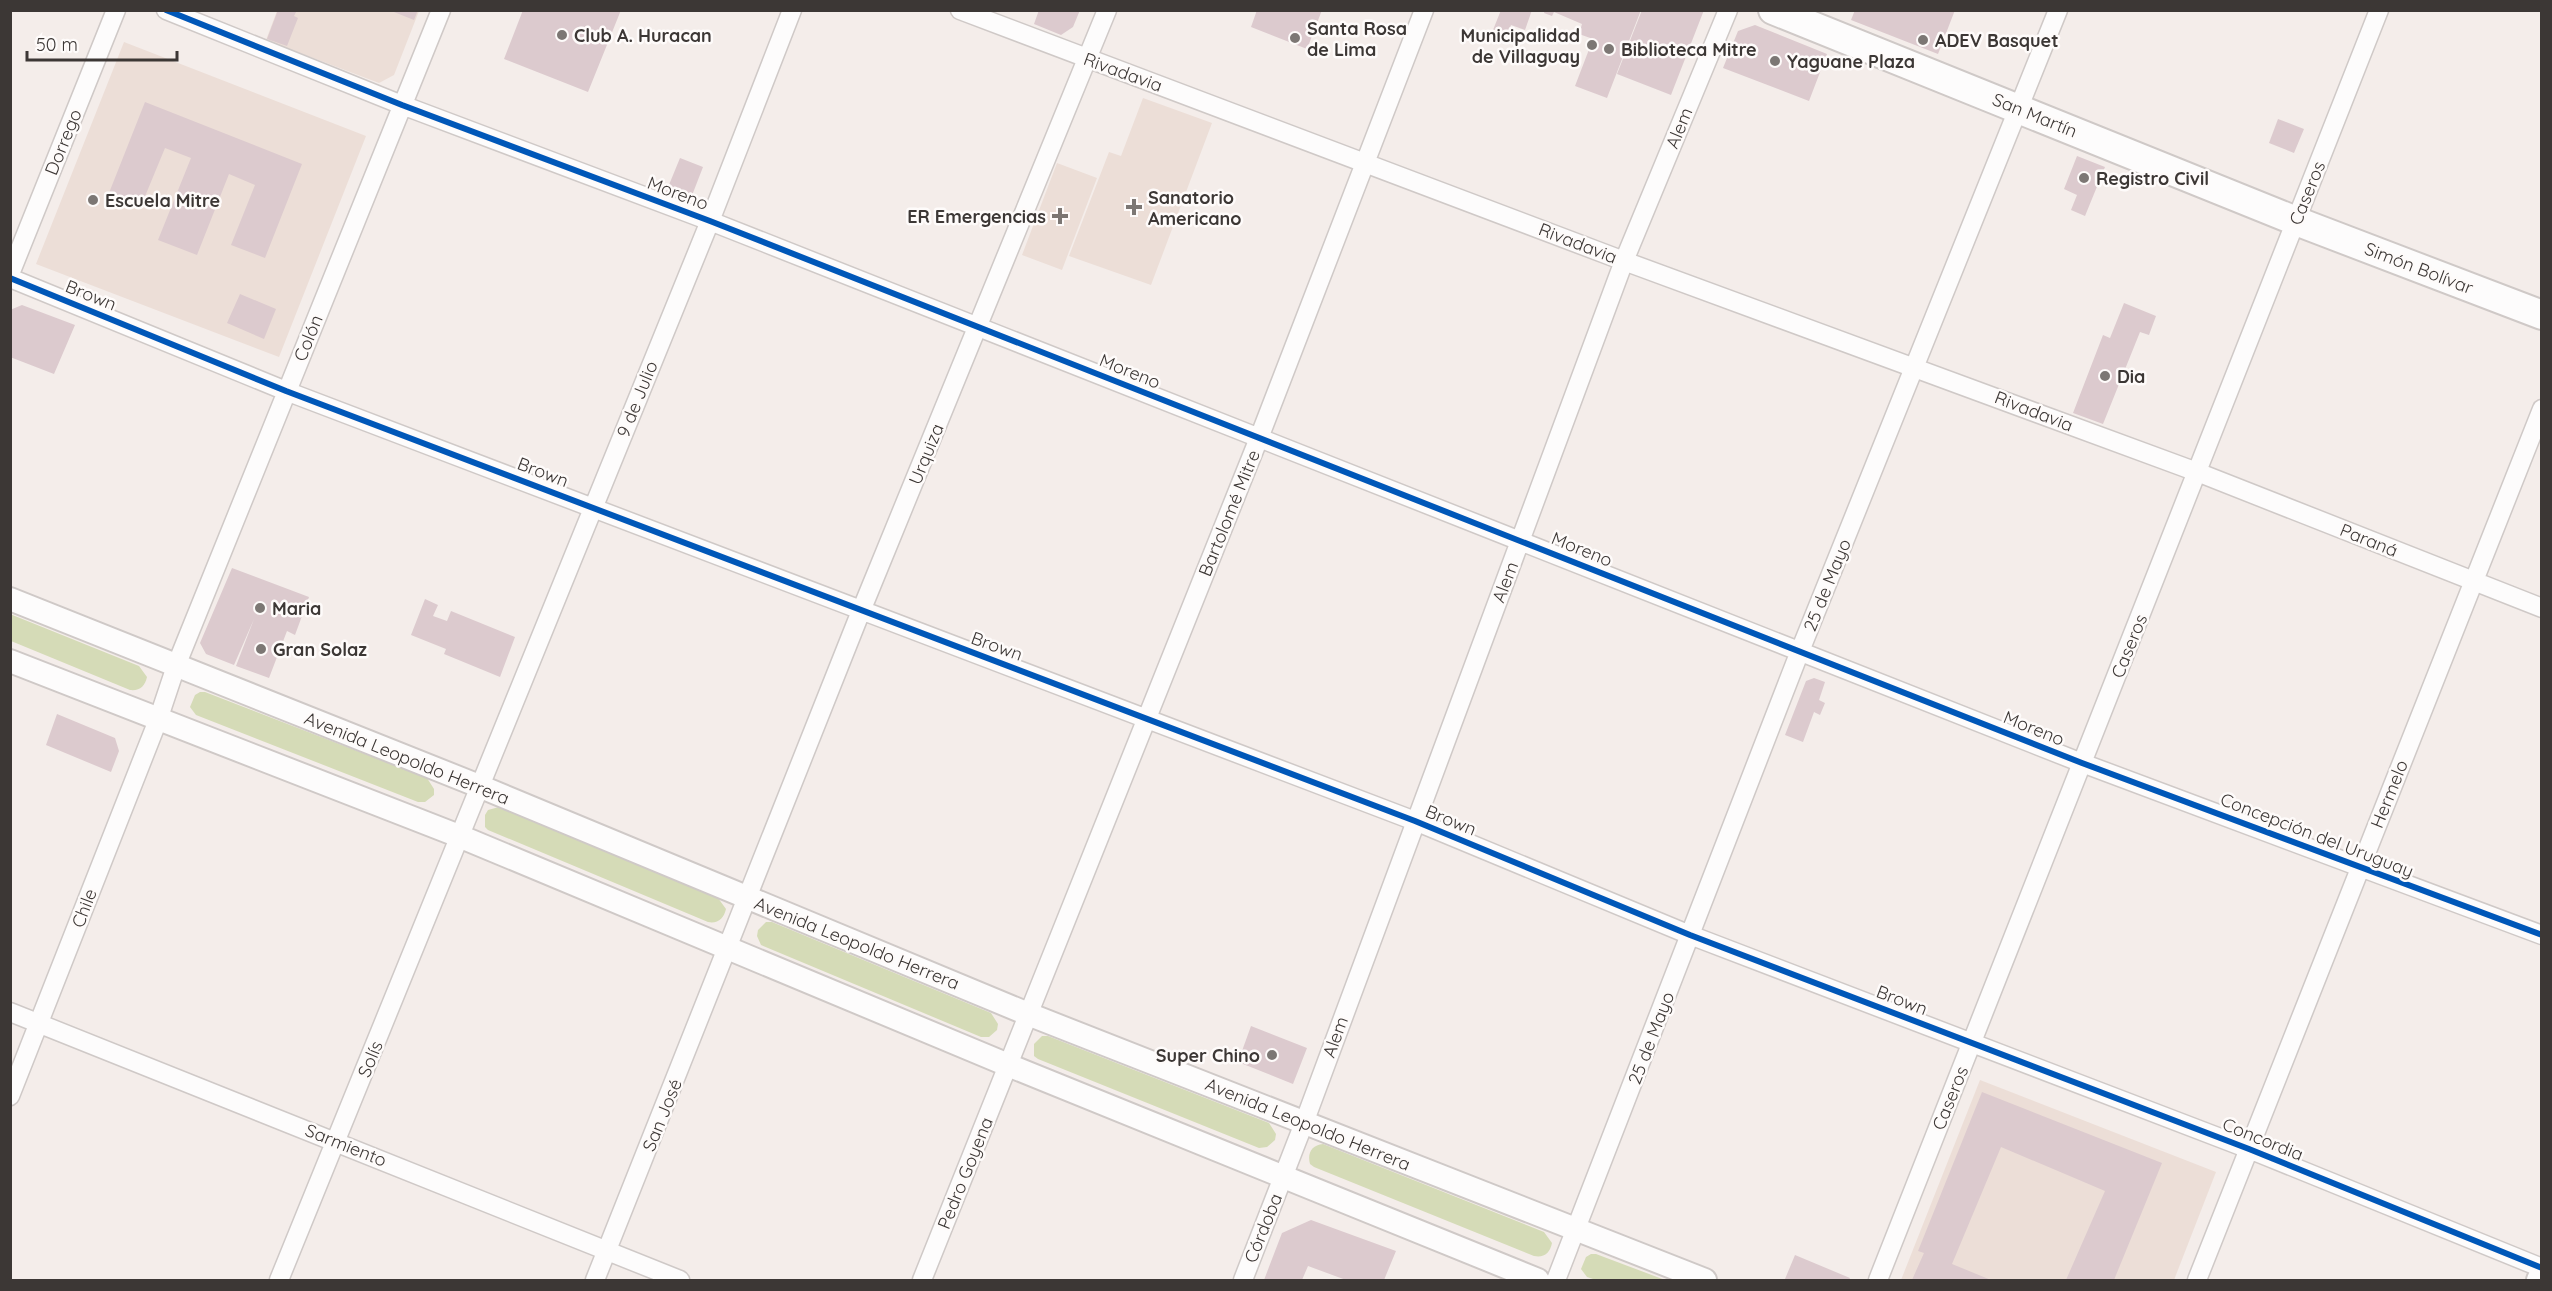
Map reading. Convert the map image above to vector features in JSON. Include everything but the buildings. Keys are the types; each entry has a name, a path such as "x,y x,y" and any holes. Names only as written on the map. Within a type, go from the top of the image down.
{"main road":[{"name":"San Martín","path":"1773,10 2296,220"},
{"name":"Simón Bolívar","path":"2296,220 2541,315"}],"street":[{"name":"Dorrego","path":"10,276 116,10"},
{"name":"Moreno","path":"166,10 402,105 710,221 2082,763"},
{"name":"Colón","path":"176,666 441,10"},
{"name":"9 de Julio","path":"479,786 710,221 792,10"},
{"name":"Rivadavia","path":"960,10 1624,261 2197,472"},
{"name":"Urquiza","path":"747,898 861,611 1107,10"},
{"name":"Bartolomé Mitre","path":"1028,1014 1259,438 1424,10"},
{"name":"Alem","path":"1284,1176 1624,261 1728,10"},
{"name":"25 de Mayo","path":"1556,1281 1800,651 2058,10"},
{"name":"Caseros","path":"1878,1281 2379,10"},
{"name":"Brown","path":"10,276 286,391 593,506 861,611 1146,717 1415,821 1690,935 1972,1043"},
{"name":"Hermelo","path":"2197,1281 2541,409"},
{"name":"Paraná","path":"2197,472 2541,608"},
{"name":"Avenida Leopoldo Herrera","path":"10,600 479,786 1028,1014 1706,1281"},
{"path":"10,661 459,836 728,950 1538,1281"},
{"name":"Chile","path":"10,1096 158,720 176,666"},
{"name":"Concepción del Uruguay","path":"2082,763 2541,935"},
{"name":"Solís","path":"279,1281 479,786"},
{"name":"San José","path":"595,1281 747,898"},
{"name":"Sarmiento","path":"10,1012 337,1141 680,1281"},
{"name":"Pedro Goyena","path":"922,1281 1028,1014"},
{"name":"Concordia","path":"1972,1043 2249,1149 2541,1269"},
{"name":"Córdoba","path":"1242,1281 1284,1176"},
{"path":"2538,1281 2541,1269"}],"shaded area":[{"path":"277,11 419,11 394,75 379,83 266,40"},
{"name":"Escuela Mitre","path":"124,42 366,136 279,357 36,264"},
{"name":"Sanatorio Americano","path":"1143,98 1212,123 1151,285 1069,256 1109,152 1121,156"},
{"name":"ER Emergencias","path":"1057,163 1097,178 1062,270 1022,255"},
{"path":"1980,1080 2216,1172 2174,1280 1901,1280"}],"green space":[{"path":"10,614 139,666 147,677 145,683 139,689 130,690 11,641"},
{"path":"200,692 427,778 434,789 434,795 425,802 418,802 196,715 190,707 195,695"},
{"path":"499,807 718,898 726,909 724,915 718,921 708,922 488,830 485,827 485,815 488,810"},
{"path":"766,922 772,922 991,1013 998,1024 997,1030 989,1037 981,1037 761,945 757,936 758,930"},
{"path":"1042,1036 1048,1036 1269,1123 1276,1134 1275,1140 1267,1147 1259,1148 1038,1059 1034,1056 1034,1044"},
{"path":"1323,1144 1544,1232 1552,1243 1550,1250 1544,1255 1534,1256 1314,1167 1310,1164 1310,1153 1313,1148"},
{"path":"1591,1254 1665,1280 1596,1280 1587,1277 1581,1269 1586,1257"}],"cycle path":[{"path":"166,10 402,105 710,221 2082,763 2542,935"},
{"path":"10,278 286,391 1415,821 1690,935 2249,1149 2542,1268"}],"place":[{"name":"Club A. Huracan","path":"562,35"},
{"name":"Santa Rosa de Lima","path":"1295,38"},
{"name":"ADEV Basquet","path":"1923,40"},
{"name":"Municipalidad de Villaguay","path":"1592,45"},
{"name":"Biblioteca Mitre","path":"1609,49"},
{"name":"Yaguane Plaza","path":"1775,61"},
{"name":"Registro Civil","path":"2084,178"},
{"name":"Escuela Mitre","path":"93,200"},
{"name":"Sanatorio Americano","path":"1134,207"},
{"name":"ER Emergencias","path":"1060,216"},
{"name":"Dia","path":"2105,376"},
{"name":"Maria","path":"260,608"},
{"name":"Gran Solaz","path":"261,649"},
{"name":"Super Chino","path":"1272,1055"}]}
